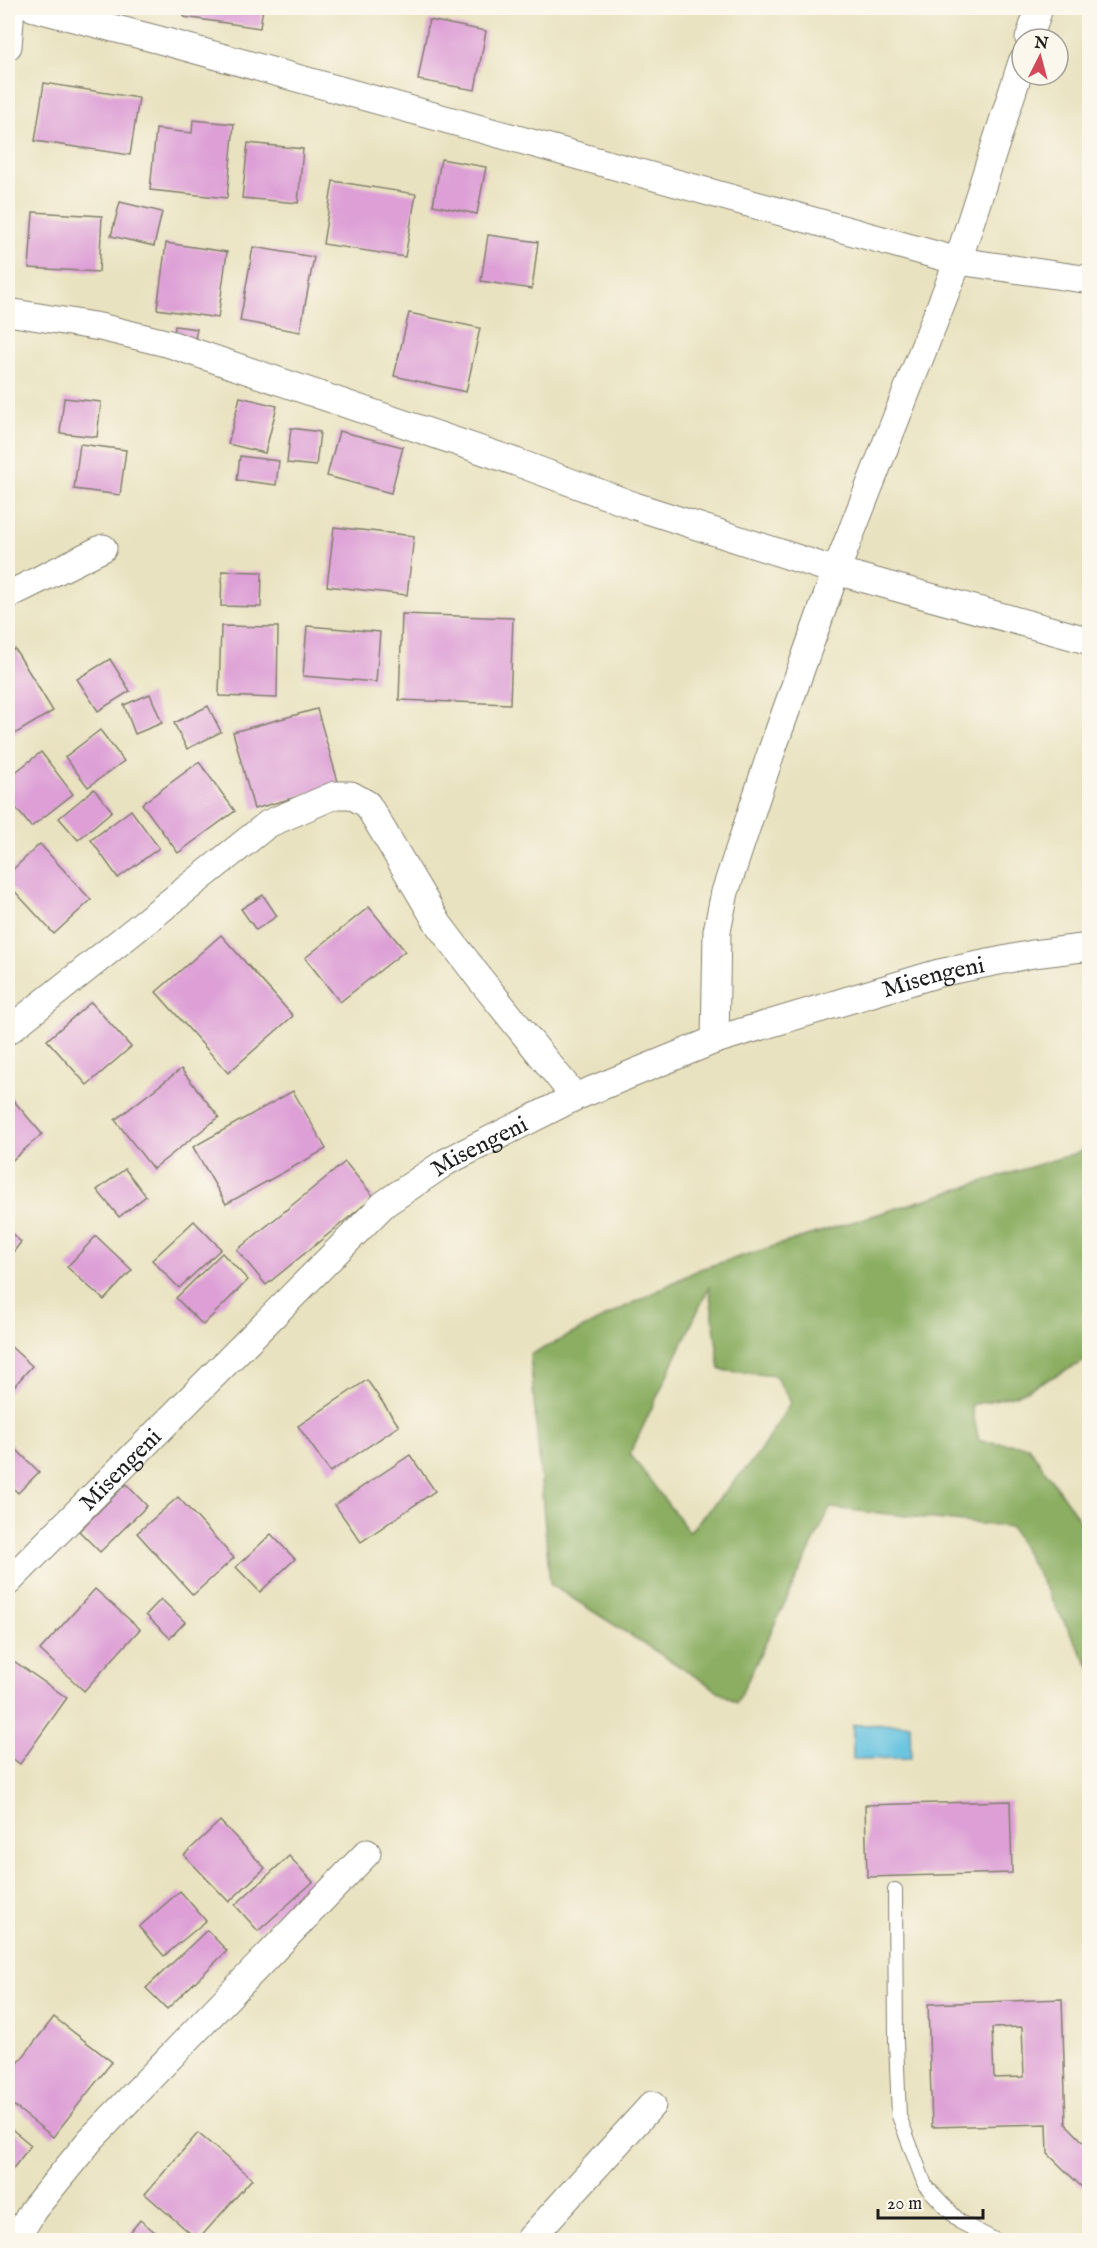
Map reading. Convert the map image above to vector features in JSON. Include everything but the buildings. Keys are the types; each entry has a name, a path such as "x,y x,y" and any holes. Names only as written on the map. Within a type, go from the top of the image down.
{"street":[{"path":"8,46 11,8"},
{"path":"34,8 156,39 958,261 1089,280"},
{"path":"1033,27 1039,8"},
{"path":"715,1040 717,932 725,892 772,750 836,571 958,261 1014,87"},
{"path":"8,312 100,327 170,344 516,462 635,506 836,571 1089,641"},
{"path":"8,595 103,548"},
{"path":"8,1031 268,824 335,795 351,795 367,804 439,925 575,1097"},
{"name":"Misengeni","path":"8,1582 384,1204 446,1162 575,1097 715,1040 939,973 1033,954 1089,947"},
{"path":"16,2241 33,2210 91,2139 367,1853"},
{"path":"529,2241 652,2105"}],"lane":[{"path":"895,1890 899,2116 925,2185 960,2222 994,2241"}],"green space":[{"path":"1089,1149 1089,1359 1016,1395 971,1405 979,1441 1028,1446 1089,1533 1089,1666 1011,1527 830,1508 737,1703 550,1584 530,1355 700,1269","holes":["709,1287 720,1370 775,1376 791,1402 757,1456 689,1532 630,1454"]}],"water":[{"path":"910,1724 911,1758 853,1759 853,1725"}]}
